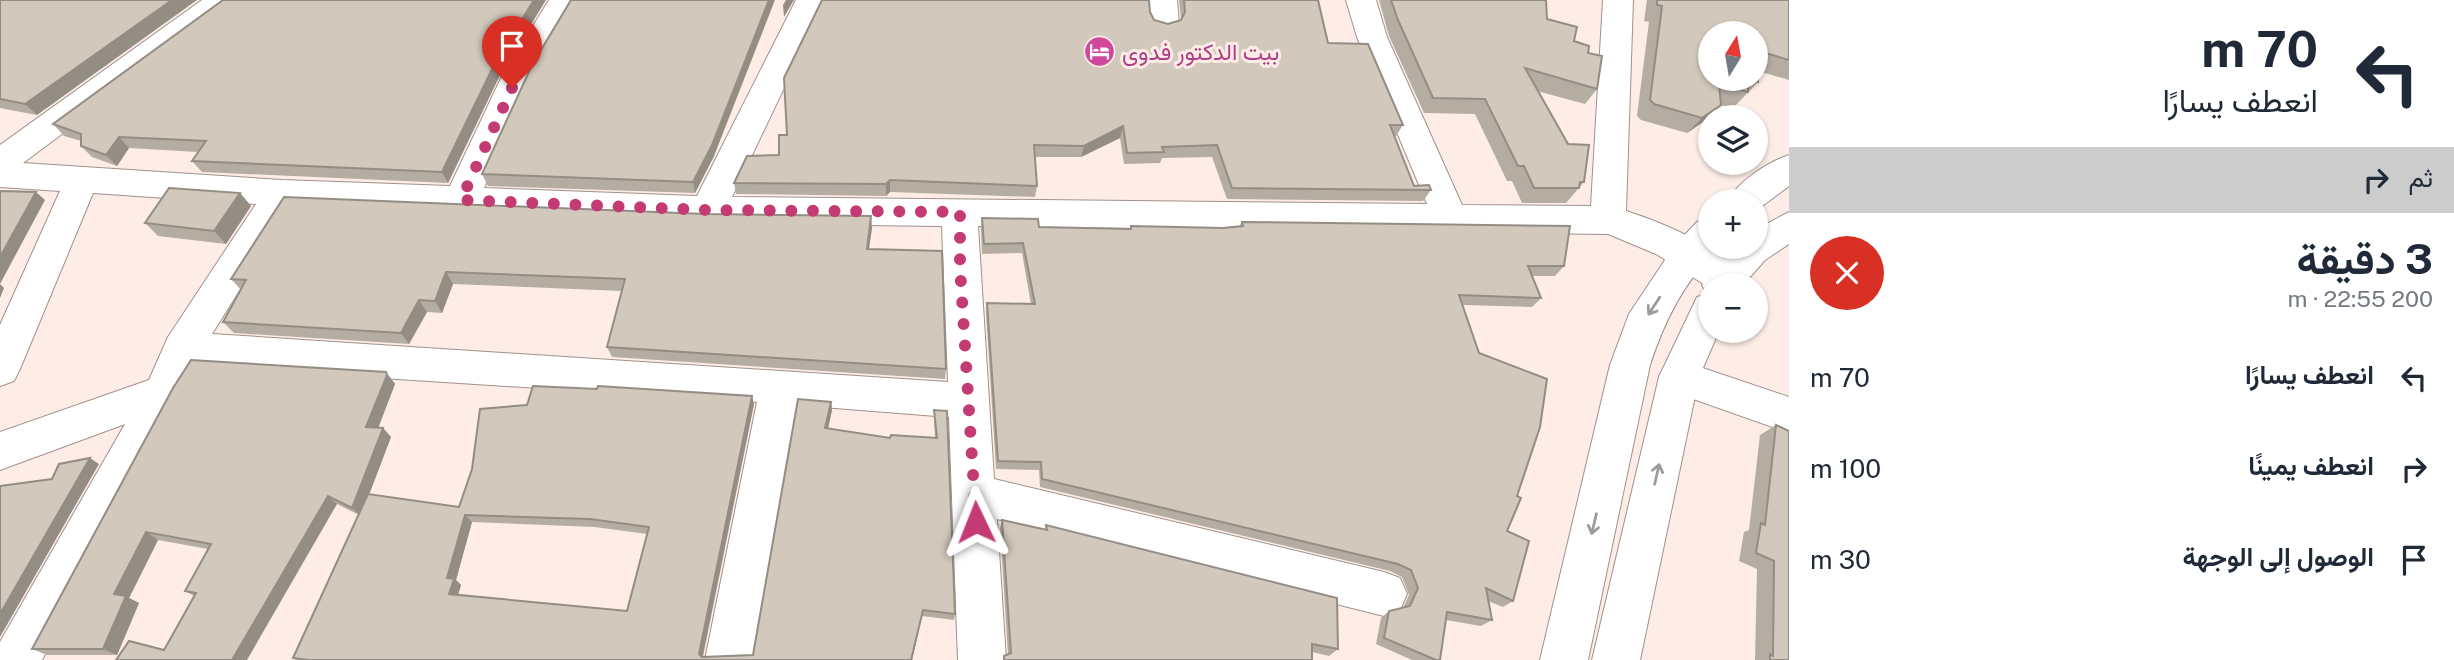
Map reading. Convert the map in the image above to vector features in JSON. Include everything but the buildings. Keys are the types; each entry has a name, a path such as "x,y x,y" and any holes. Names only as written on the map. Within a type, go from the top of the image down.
{"street":[{"path":"0,162 222,0"},
{"path":"461,200 512,88 564,0"},
{"path":"708,210 811,0"},
{"path":"1361,0 1372,37 1451,219"},
{"path":"1608,220 1618,0"},
{"path":"1761,189 1789,168"},
{"path":"0,174 282,193 708,210 1608,220 1698,244"},
{"path":"0,369 82,179"},
{"path":"16,660 164,392 182,349 282,193"},
{"path":"960,212 960,267 970,401 982,660"},
{"path":"1733,273 1752,250 1789,226"},
{"path":"1564,660 1630,365 1648,314 1698,245"},
{"path":"1616,660 1679,377 1698,336"},
{"path":"182,349 780,386 970,401"},
{"path":"1679,377 1789,415"},
{"path":"729,660 780,386"},
{"path":"0,451 164,392"},
{"path":"975,495 1384,594"}],"place":[{"name":"بيت الدكتور فدوى","path":"1099,51"}],"route":[{"path":"512,88 461,200 708,210 960,212 960,267 976,522"}]}
